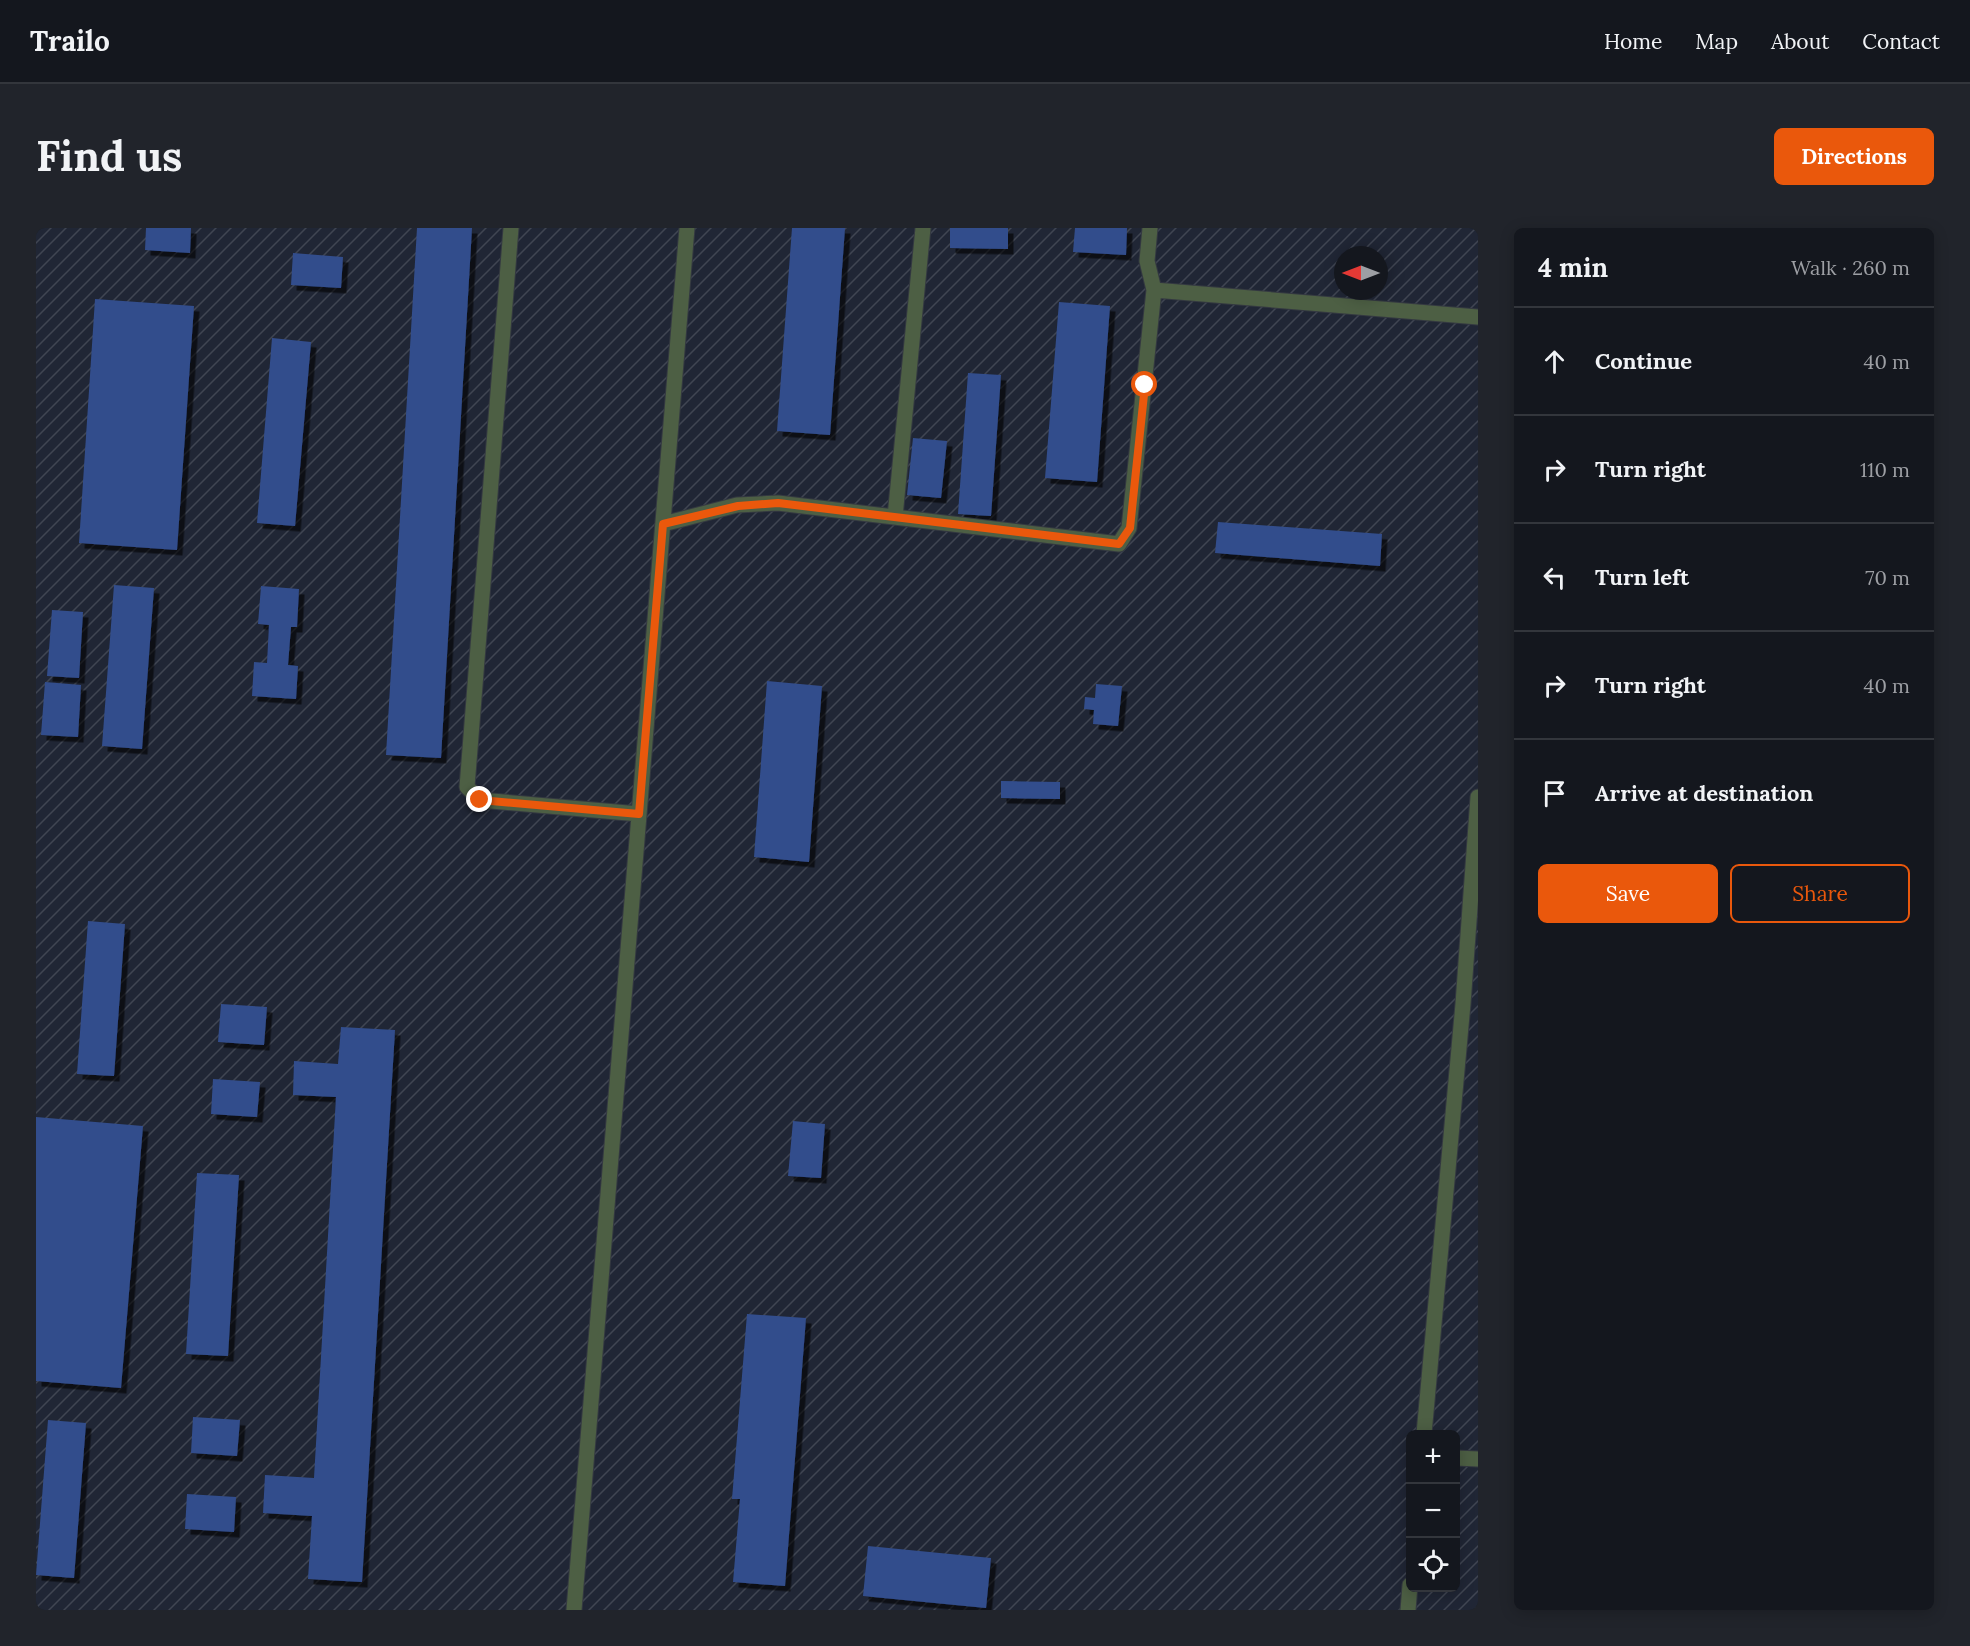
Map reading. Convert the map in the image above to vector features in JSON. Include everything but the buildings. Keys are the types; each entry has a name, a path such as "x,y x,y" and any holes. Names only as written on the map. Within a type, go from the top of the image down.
{"lane":[{"path":"511,228 467,787 480,800 639,814"},
{"path":"574,1610 687,228"},
{"path":"895,517 922,228"},
{"path":"663,524 738,506 778,503 1119,544 1130,528 1154,290 1147,261 1150,228"},
{"path":"1154,290 1478,317"},
{"path":"1424,1430 1474,909 1478,797"},
{"path":"1460,1458 1478,1460"},
{"path":"1408,1610 1409,1592"}],"shaded area":[{"path":"36,228 1478,228 1478,1610 36,1610"}],"route":[{"path":"480,800 639,814 663,524 738,506 778,503 1119,544 1130,528 1145,385"}]}
